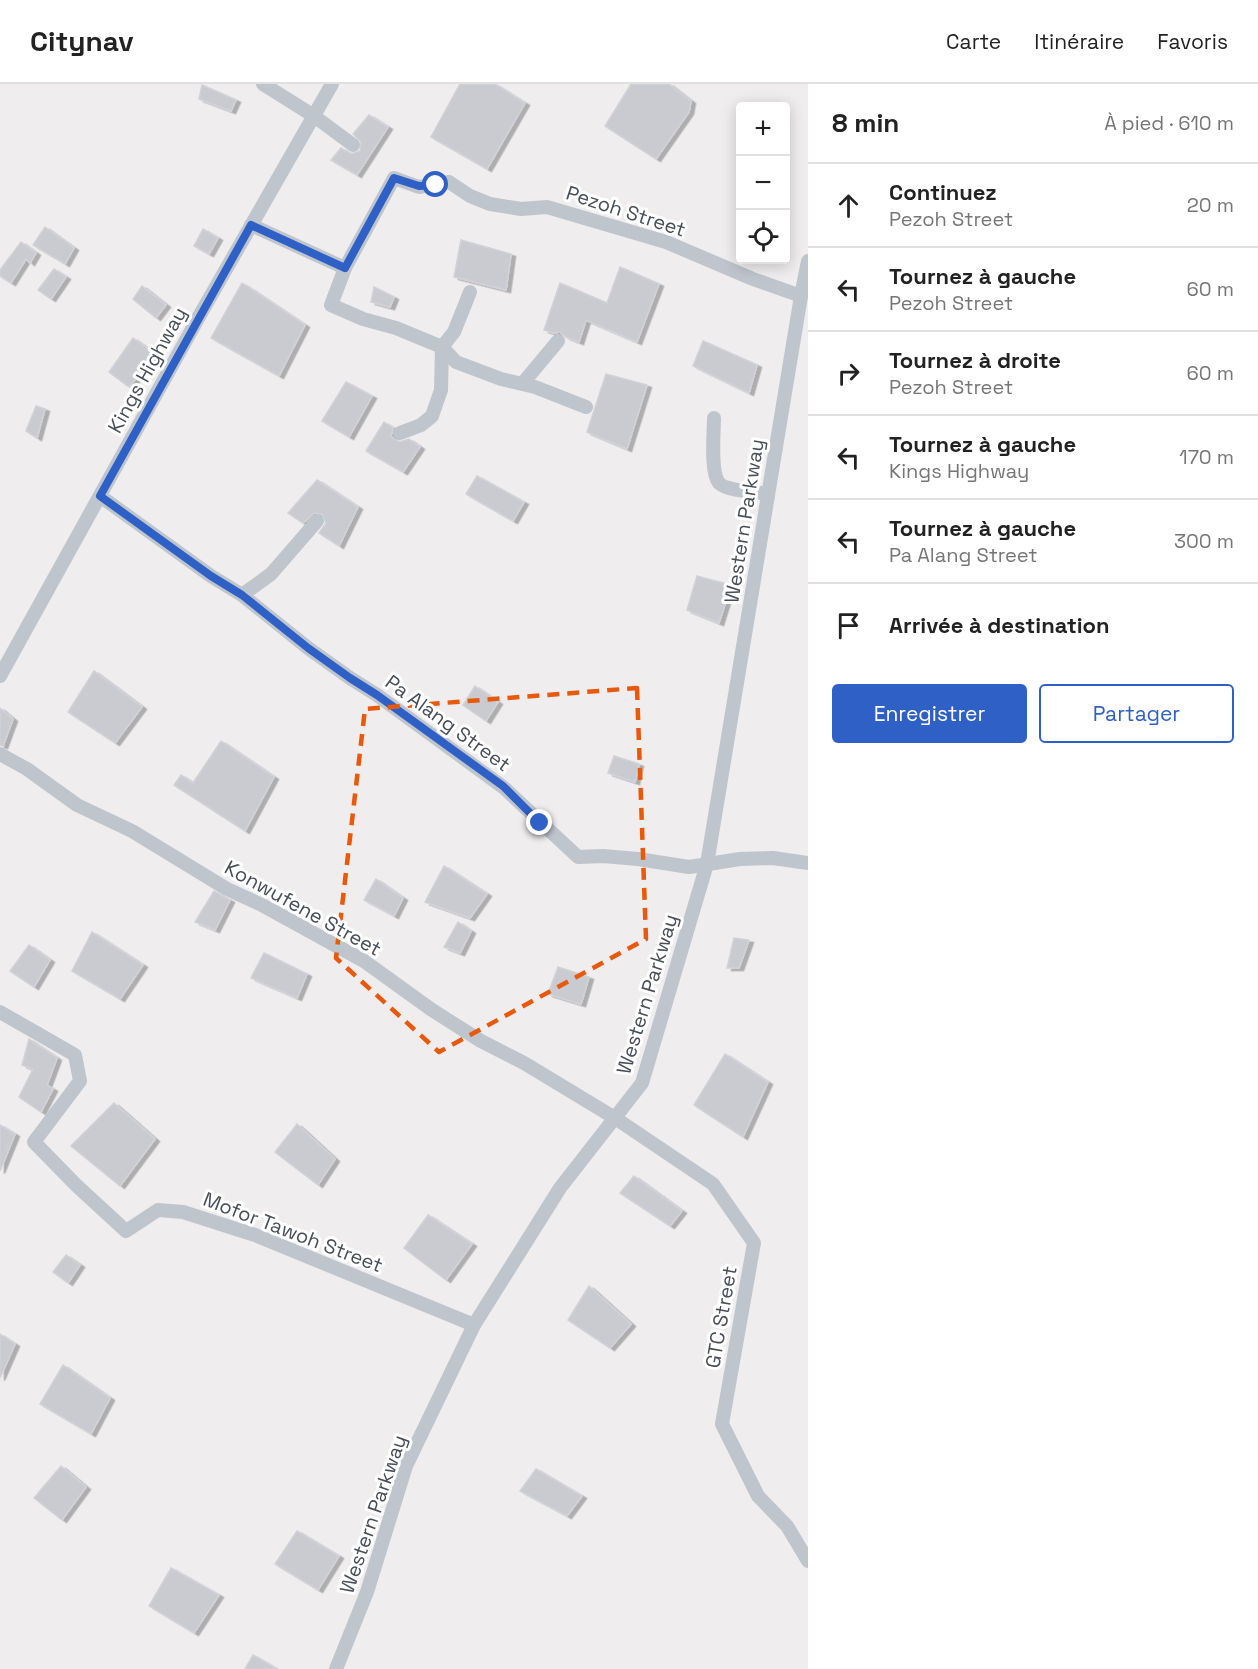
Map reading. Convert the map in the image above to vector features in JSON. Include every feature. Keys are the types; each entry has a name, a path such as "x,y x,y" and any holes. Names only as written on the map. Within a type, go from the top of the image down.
{"street":[{"path":"263,84 314,116 353,145"},
{"name":"Kings Highway","path":"0,676 332,84"},
{"name":"Pezoh Street","path":"345,268 394,178 419,186 449,182 470,196 490,204 521,209 547,207 666,242 753,279 801,296"},
{"path":"251,225 345,268 332,305 363,319 396,328 442,347 456,362 501,379 523,383 586,407"},
{"name":"Western Parkway","path":"336,1669 367,1592 406,1466 474,1325 560,1188 642,1083 707,864 808,261"},
{"path":"400,433 422,425 432,416 441,390 442,347 454,332 470,292"},
{"path":"523,383 558,341"},
{"path":"714,418 714,470 717,481 730,489 768,494"},
{"name":"Pa Alang Street","path":"100,496 211,576 242,595 308,648 503,786 578,857 603,856 638,859 689,867 740,859 773,858 808,862"},
{"path":"242,595 271,574 317,521"},
{"name":"Konwufene Street","path":"0,754 27,769 77,805 132,831 227,889 262,905 364,961 432,1010 481,1041 524,1063 615,1118"},
{"name":"Mofor Tawoh Street","path":"0,1012 75,1055 80,1081 34,1142 126,1231 158,1210 183,1212 255,1235 474,1325"},
{"name":"GTC Street","path":"615,1118 713,1184 754,1243 722,1424 758,1496 787,1526 808,1561"}],"highlighted area":[{"path":"637,688 646,939 439,1052 336,958 365,709"}],"building":[{"path":"460,84 495,84 525,103 487,169 431,137"},
{"path":"631,84 669,84 691,101 689,112 656,159 605,126"},
{"path":"202,85 236,100 231,111 199,99"},
{"path":"369,115 388,127 357,175 331,160 341,148 351,154 360,151 361,142 353,134"},
{"path":"45,227 74,248 65,264 33,245"},
{"path":"203,229 218,238 209,254 194,246"},
{"path":"461,240 511,254 506,290 454,277"},
{"path":"21,242 36,253 30,263 26,259 11,283 0,276 0,270"},
{"path":"620,267 659,284 637,342 586,320 579,342 560,332 544,330 560,283 607,303"},
{"path":"54,269 66,277 51,299 38,290"},
{"path":"242,283 305,325 279,376 211,338"},
{"path":"142,286 166,305 156,318 133,299"},
{"path":"374,287 394,297 390,307 371,302"},
{"path":"133,338 156,355 129,387 109,372"},
{"path":"703,341 757,365 749,393 693,366"},
{"path":"606,374 647,385 627,449 587,432"},
{"path":"346,382 372,396 349,437 322,421"},
{"path":"36,406 45,409 37,438 26,431"},
{"path":"384,422 393,428 391,436 395,440 399,442 409,439 420,447 403,472 366,451"},
{"path":"477,476 524,502 513,521 466,494"},
{"path":"317,480 358,507 339,546 319,533 326,523 322,514 314,513 303,523 288,513"},
{"path":"697,576 731,585 719,623 687,610"},
{"path":"94,671 142,707 115,743 68,712"},
{"path":"475,686 498,702 486,721 463,705"},
{"path":"0,708 13,719 3,746 0,745"},
{"path":"221,741 274,777 245,831 174,785 181,775 193,783"},
{"path":"614,756 639,764 635,782 608,773"},
{"path":"444,866 487,894 470,918 425,902"},
{"path":"376,879 403,898 394,916 364,900"},
{"path":"214,891 230,900 215,930 195,922"},
{"path":"458,922 471,931 460,953 444,947"},
{"path":"92,932 143,965 120,999 72,971"},
{"path":"734,938 749,940 739,968 727,968"},
{"path":"29,945 50,960 34,987 10,971"},
{"path":"264,953 307,974 297,998 251,978"},
{"path":"558,967 589,977 581,1004 548,994"},
{"path":"29,1039 57,1058 47,1085 53,1089 41,1112 19,1097 33,1069 22,1065"},
{"path":"725,1054 768,1082 743,1137 694,1105"},
{"path":"114,1103 155,1139 120,1186 71,1146"},
{"path":"297,1124 335,1159 318,1185 275,1152"},
{"path":"0,1125 15,1134 0,1171"},
{"path":"634,1176 682,1211 670,1226 620,1193"},
{"path":"428,1215 472,1244 446,1280 404,1248"},
{"path":"66,1255 80,1265 68,1283 53,1272"},
{"path":"589,1286 631,1324 610,1348 568,1320"},
{"path":"0,1334 15,1344 0,1378"},
{"path":"63,1365 110,1398 91,1434 40,1404"},
{"path":"61,1466 86,1487 62,1520 34,1498"},
{"path":"536,1469 582,1496 567,1516 520,1491"},
{"path":"297,1531 339,1556 318,1590 275,1564"},
{"path":"171,1568 219,1595 194,1633 149,1606"},
{"path":"253,1655 277,1669 245,1669"}],"route":[{"path":"436,185 419,186 394,178 345,268 251,225 100,496 211,576 242,595 308,648 503,786 540,823"}]}
